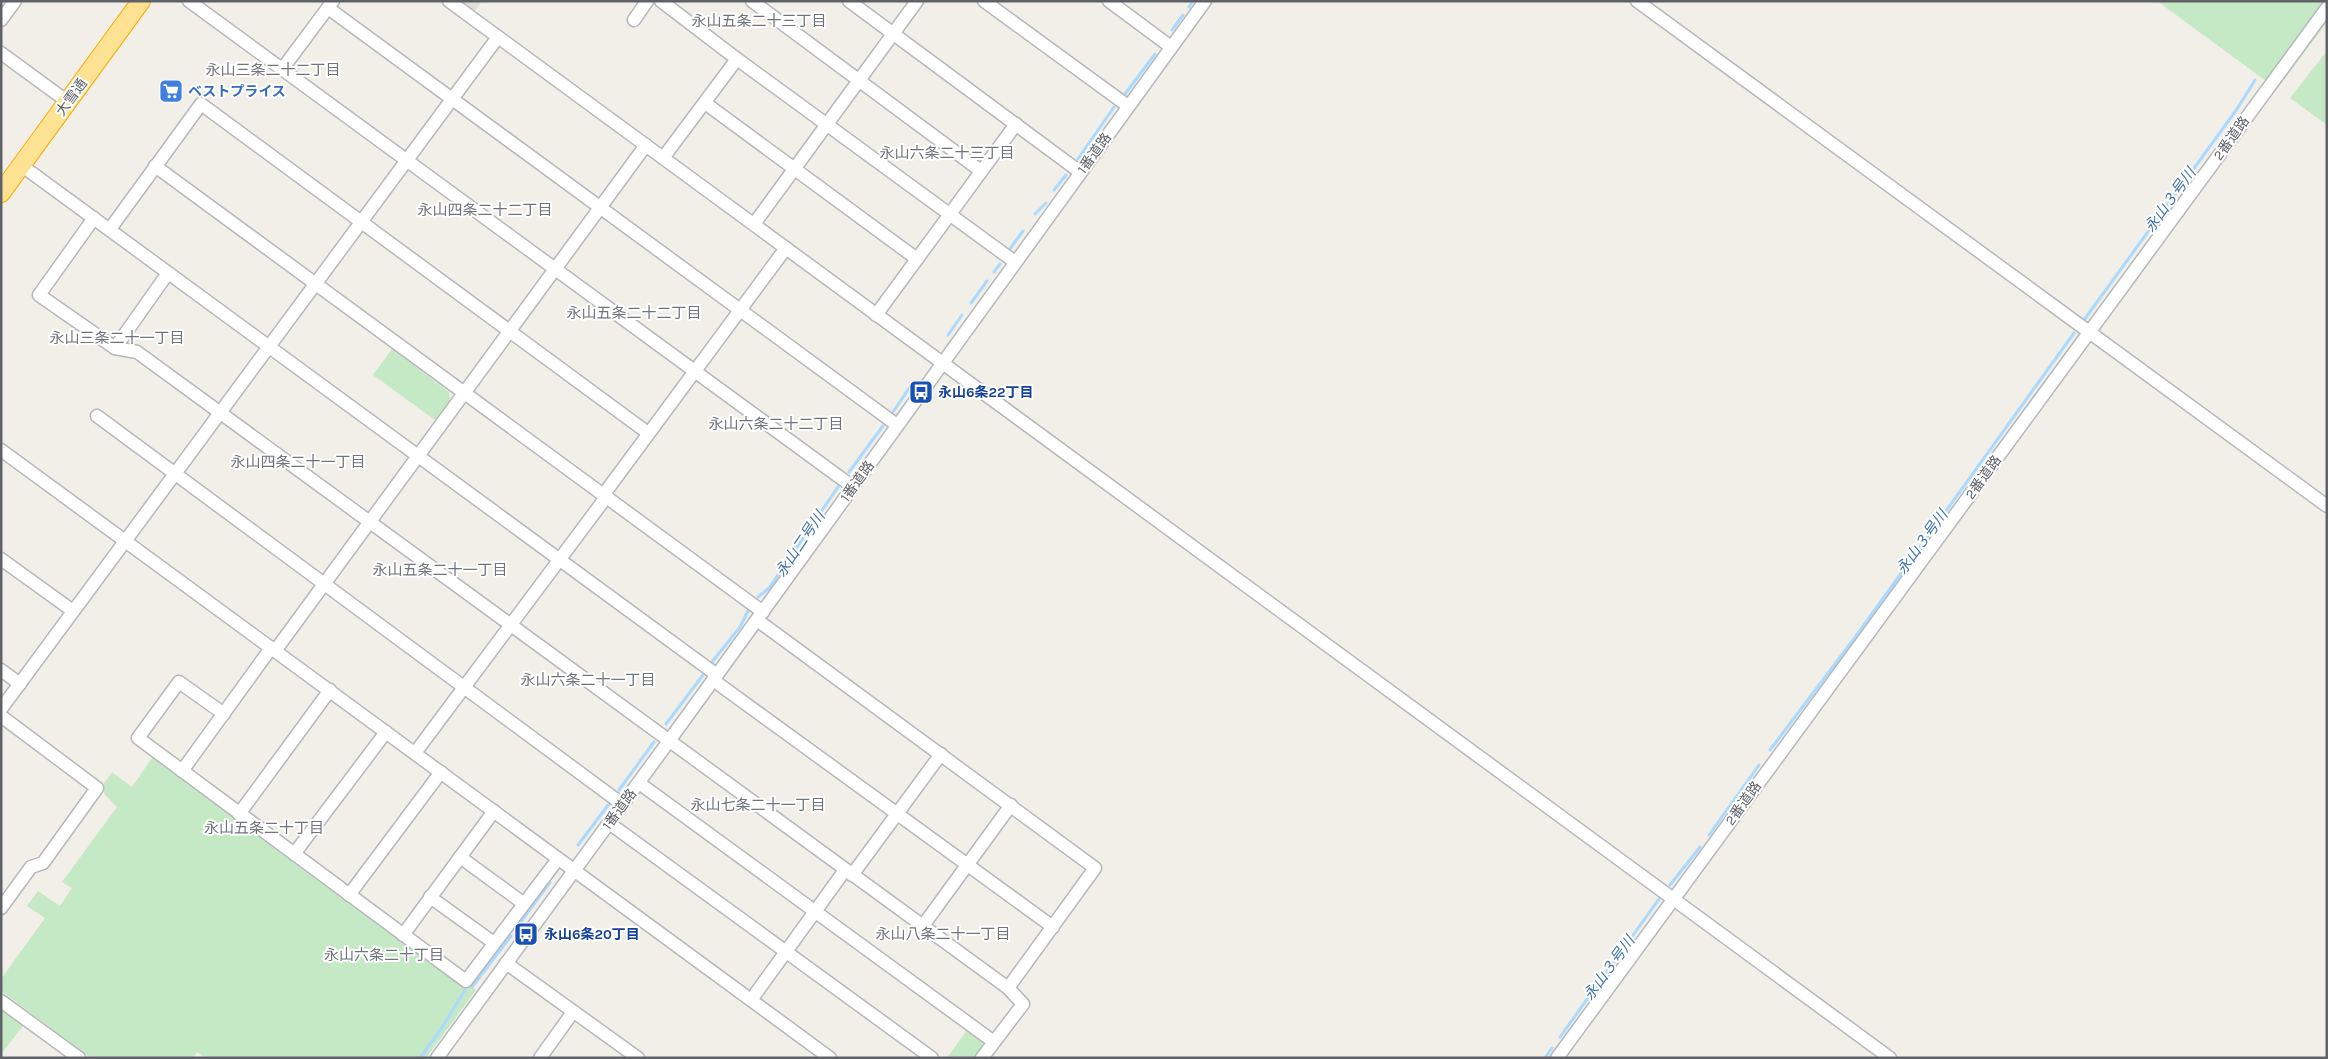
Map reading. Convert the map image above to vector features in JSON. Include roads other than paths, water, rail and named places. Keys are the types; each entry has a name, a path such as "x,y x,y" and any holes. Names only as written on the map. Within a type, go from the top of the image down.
{"highway":[{"name":"大雪通","path":"1,193 141,1"}],"street":[{"path":"1,20 15,1"},
{"path":"189,1 853,487"},
{"path":"450,1 578,97 754,224 1890,1058"},
{"path":"634,20 647,1"},
{"path":"661,1 1014,262"},
{"path":"752,1 981,171"},
{"path":"849,1 1080,172"},
{"path":"754,224 917,1"},
{"path":"984,1 1128,106"},
{"path":"1108,1 1171,48"},
{"name":"1番道路","path":"437,1058 715,678 1014,262 1205,1"},
{"path":"1637,1 2327,506"},
{"path":"283,68 331,5 452,98 897,425"},
{"name":"2番道路","path":"1557,1058 2327,8"},
{"path":"1,709 176,475 498,37"},
{"path":"1,53 68,102"},
{"path":"663,158 737,59"},
{"path":"705,103 917,259"},
{"path":"110,228 200,104 648,433"},
{"path":"876,315 1016,124"},
{"path":"182,770 324,584 646,145"},
{"path":"22,165 419,455 715,678 1053,926"},
{"path":"155,166 605,495 941,754 1095,868 1008,988"},
{"path":"94,218 39,294 115,348 137,352 1008,988 1023,1004 982,1058"},
{"path":"415,753 559,559 648,433 697,371 786,248"},
{"path":"115,348 168,273"},
{"path":"97,416 622,804"},
{"path":"1,450 830,1058"},
{"path":"1,559 73,611"},
{"path":"1,670 20,684"},
{"path":"224,714 179,682 138,738 466,981 558,859"},
{"path":"239,814 330,690"},
{"path":"1,716 97,788 43,863 31,867 1,908"},
{"path":"294,854 386,732"},
{"path":"752,1000 815,912 897,813 941,754"},
{"path":"349,895 441,772"},
{"path":"638,783 994,1042"},
{"path":"922,927 1011,805"},
{"path":"403,935 494,811"},
{"path":"609,823 932,1058"},
{"path":"460,857 523,903"},
{"path":"430,897 494,943"},
{"path":"506,963 638,1058"},
{"path":"1,1001 79,1058"},
{"path":"540,1058 574,1012"}],"waterway":[{"name":"永山二号川","path":"1189,7 1193,1"},
{"name":"永山二号川","path":"1172,30 1183,15"},
{"name":"永山二号川","path":"1125,94 1155,54"},
{"name":"永山３号川","path":"2084,320 2237,109 2255,80"},
{"name":"永山二号川","path":"1078,159 1114,107"},
{"name":"永山二号川","path":"1054,190 1066,175"},
{"name":"永山二号川","path":"1035,214 1046,203"},
{"name":"永山二号川","path":"1009,250 1023,231"},
{"name":"永山二号川","path":"994,272 1000,264"},
{"name":"永山二号川","path":"971,303 987,281"},
{"name":"永山二号川","path":"948,335 962,315"},
{"name":"永山３号川","path":"1770,750 1856,636 2074,333"},
{"name":"永山二号川","path":"893,412 910,387"},
{"name":"永山二号川","path":"849,472 883,426"},
{"name":"永山二号川","path":"758,597 769,588 838,487"},
{"name":"永山二号川","path":"712,662 740,627 748,611"},
{"name":"永山二号川","path":"666,724 703,675"},
{"name":"永山二号川","path":"619,790 654,742"},
{"name":"永山３号川","path":"1709,835 1759,765"},
{"name":"永山二号川","path":"578,845 609,804"},
{"name":"永山３号川","path":"1670,885 1700,847"},
{"name":"永山二号川","path":"520,923 550,882"},
{"name":"永山３号川","path":"1560,1037 1659,899"},
{"name":"永山二号川","path":"472,987 511,936"},
{"name":"永山二号川","path":"420,1058 441,1029 465,990"},
{"name":"永山３号川","path":"1545,1058 1552,1048"}],"place":[{"name":"ベストプライス","path":"171,91"},
{"name":"永山6条22丁目","path":"921,392"},
{"name":"永山6条20丁目","path":"526,934"}],"district":[{"name":"永山五条二十三丁目","path":"759,21"},
{"name":"永山三条二十二丁目","path":"273,70"},
{"name":"永山六条二十三丁目","path":"947,153"},
{"name":"永山四条二十二丁目","path":"485,210"},
{"name":"永山五条二十二丁目","path":"634,313"},
{"name":"永山三条二十一丁目","path":"117,338"},
{"name":"永山六条二十二丁目","path":"776,424"},
{"name":"永山四条二十一丁目","path":"298,462"},
{"name":"永山五条二十一丁目","path":"440,570"},
{"name":"永山六条二十一丁目","path":"588,680"},
{"name":"永山七条二十一丁目","path":"758,805"},
{"name":"永山五条二十丁目","path":"264,828"},
{"name":"永山八条二十一丁目","path":"943,934"},
{"name":"永山六条二十丁目","path":"384,955"}]}
